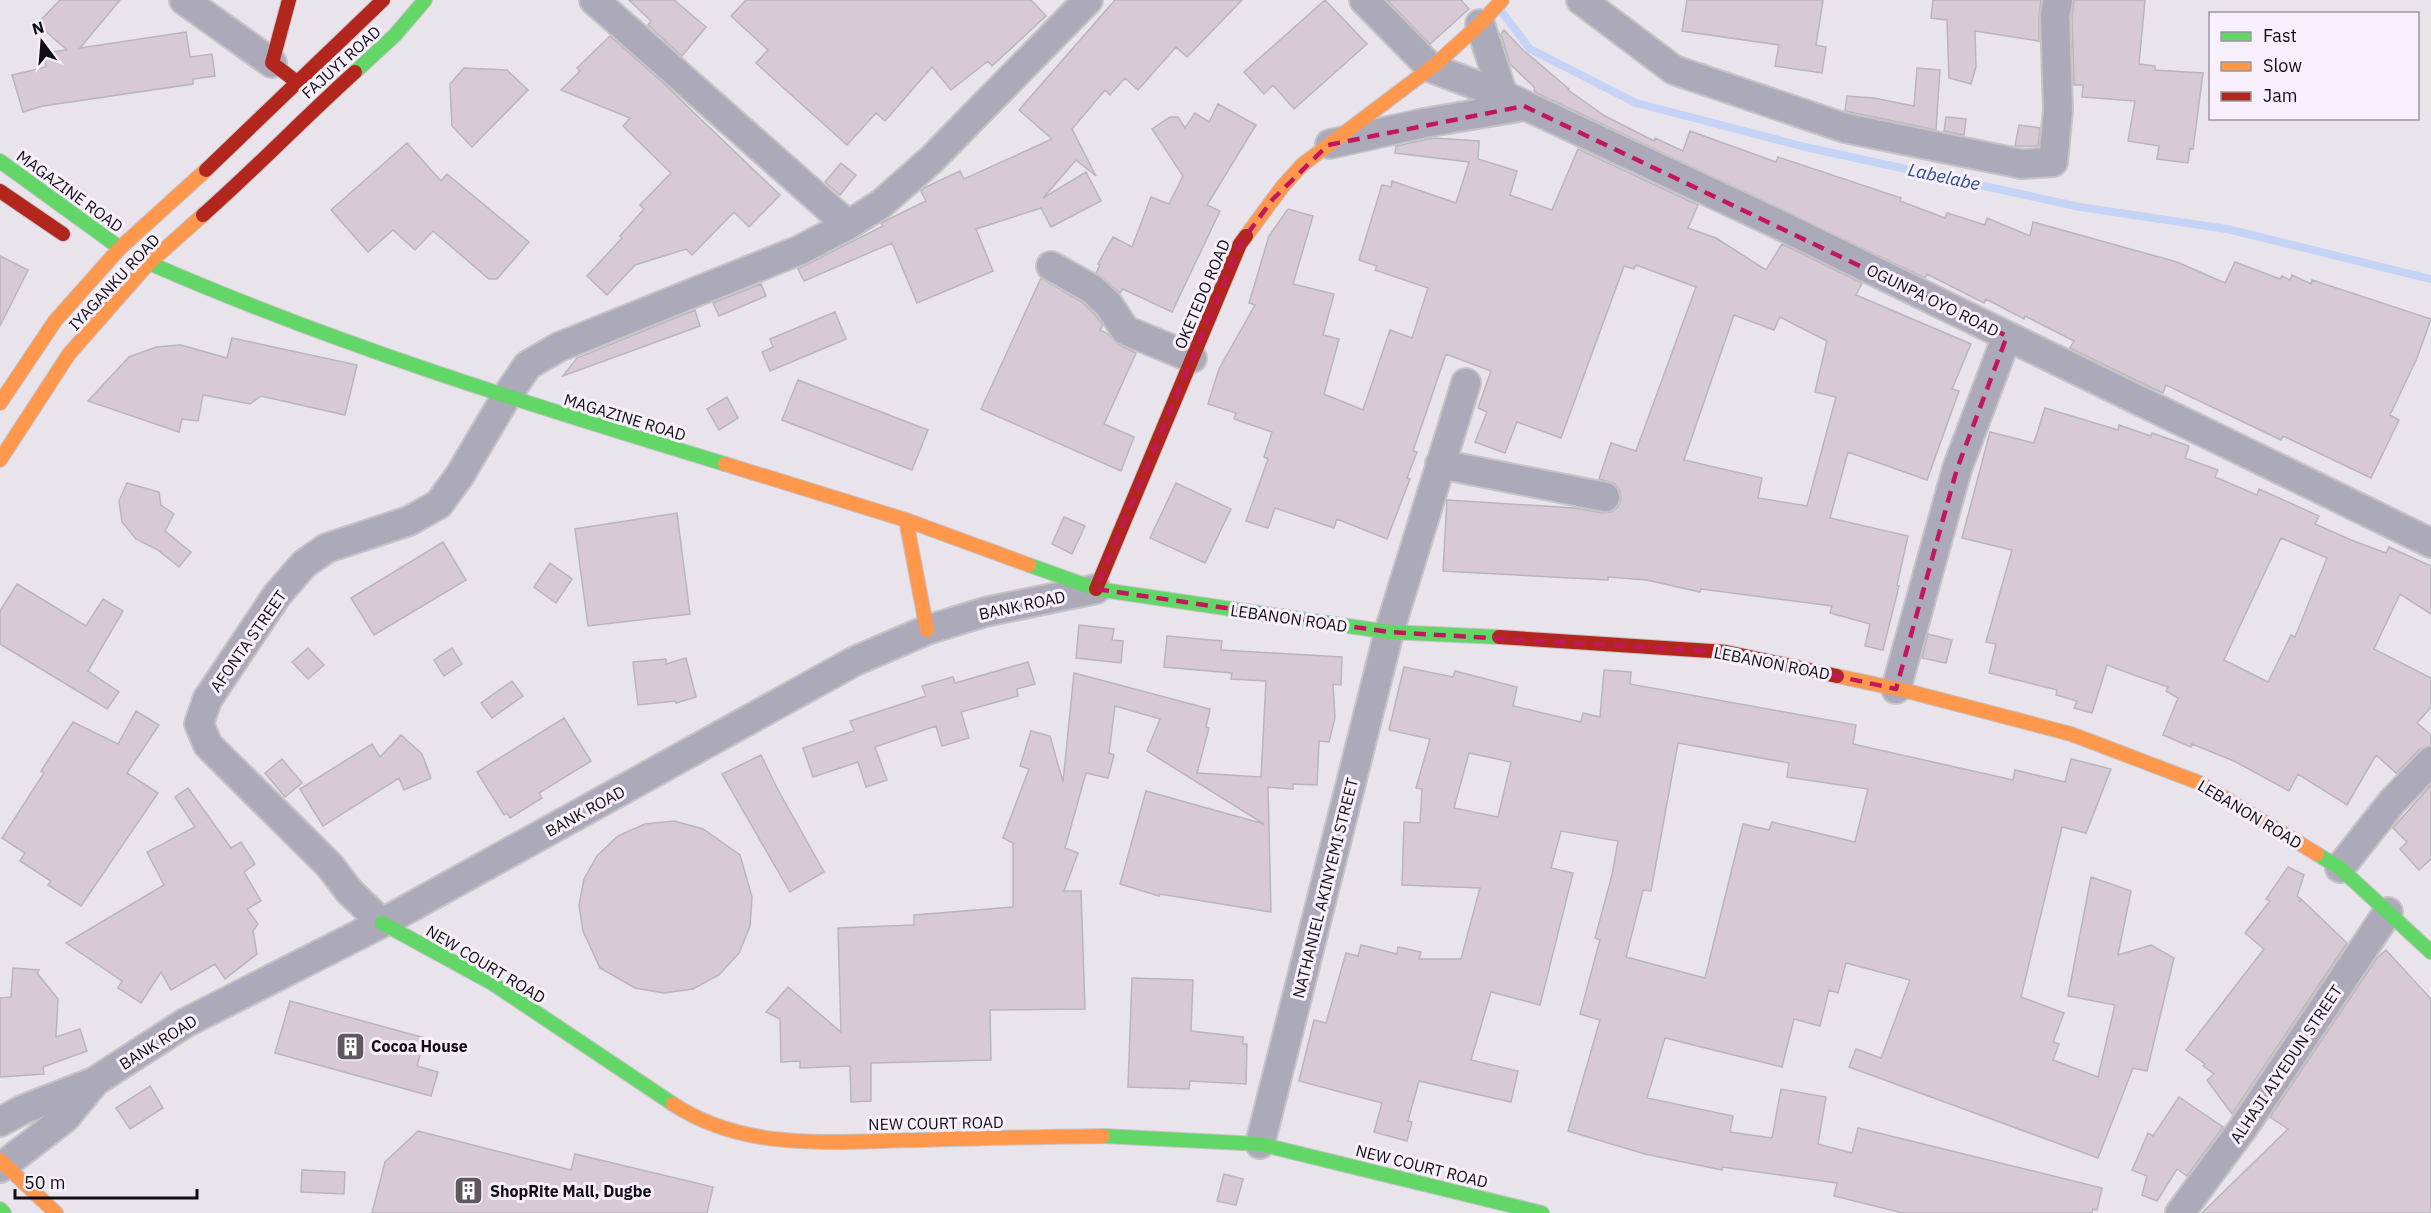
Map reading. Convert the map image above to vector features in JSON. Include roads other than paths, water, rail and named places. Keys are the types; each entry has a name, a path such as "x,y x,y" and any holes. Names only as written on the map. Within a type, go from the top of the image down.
{"main road":[{"path":"289,0 272,63 297,82"},
{"name":"FAJUYI ROAD","path":"297,82 382,0"},
{"name":"FAJUYI ROAD","path":"301,121 395,35 425,0"},
{"name":"OKETEDO ROAD","path":"1096,589 1240,244 1273,199 1310,158 1431,68 1485,19 1502,0"},
{"name":"IYAGANKU ROAD","path":"0,403 56,321 103,260 120,248 187,188 297,82"},
{"name":"IYAGANKU ROAD","path":"0,460 69,354 149,263 250,174 301,121"},
{"name":"MAGAZINE ROAD","path":"0,161 120,248"},
{"path":"0,192 78,244"},
{"name":"MAGAZINE ROAD","path":"149,263 236,301 506,398 906,520 1096,589"},
{"path":"906,520 927,630"},
{"name":"LEBANON ROAD","path":"1096,589 1389,632 1570,640 1726,652 1896,689 2071,734 2200,783 2340,868 2431,952"},
{"name":"NEW COURT ROAD","path":"382,923 492,983 687,1113 730,1131 787,1142 1108,1136 1260,1144 1468,1204 1542,1213"},
{"path":"2,1164 56,1213"},
{"path":"0,1209 4,1213"}],"street":[{"path":"184,0 272,63"},
{"path":"594,0 848,225"},
{"name":"AFONTA STREET","path":"382,923 349,891 314,850 208,745 199,724 207,700 277,596 304,564 327,548 409,521 439,504 460,475 528,365 559,347 800,250 848,225 881,204 931,160 1088,0"},
{"path":"1364,0 1431,68"},
{"path":"1581,0 1674,70 1845,128 2022,164 2054,162 2058,110 2055,15 2058,0"},
{"path":"1328,145 1514,100 1485,19"},
{"name":"OGUNPA OYO ROAD","path":"1431,68 1514,100 1780,225 2431,543"},
{"path":"1052,266 1092,289 1109,305 1125,330 1192,358"},
{"path":"1896,689 1957,469 2007,336"},
{"name":"NATHANIEL AKINYEMI STREET","path":"1260,1144 1389,632 1466,383"},
{"path":"1440,464 1605,497"},
{"name":"BANK ROAD","path":"0,1122 24,1109 94,1082 185,1023 382,923 855,661 927,630 985,612 1096,589"},
{"path":"2340,868 2392,802 2431,761"},
{"name":"ALHAJI AIYEDUN STREET","path":"2180,1213 2243,1128 2388,912"},
{"name":"BANK ROAD","path":"2,1164 65,1118 94,1082"}],"waterway":[{"name":"Labelabe","path":"1501,11 1530,49 1636,103 1805,147 2080,207 2227,229 2431,279"}],"place":[{"name":"Cocoa House","path":"350,1046"},
{"name":"ShopRite Mall, Dugbe","path":"469,1191"}]}
